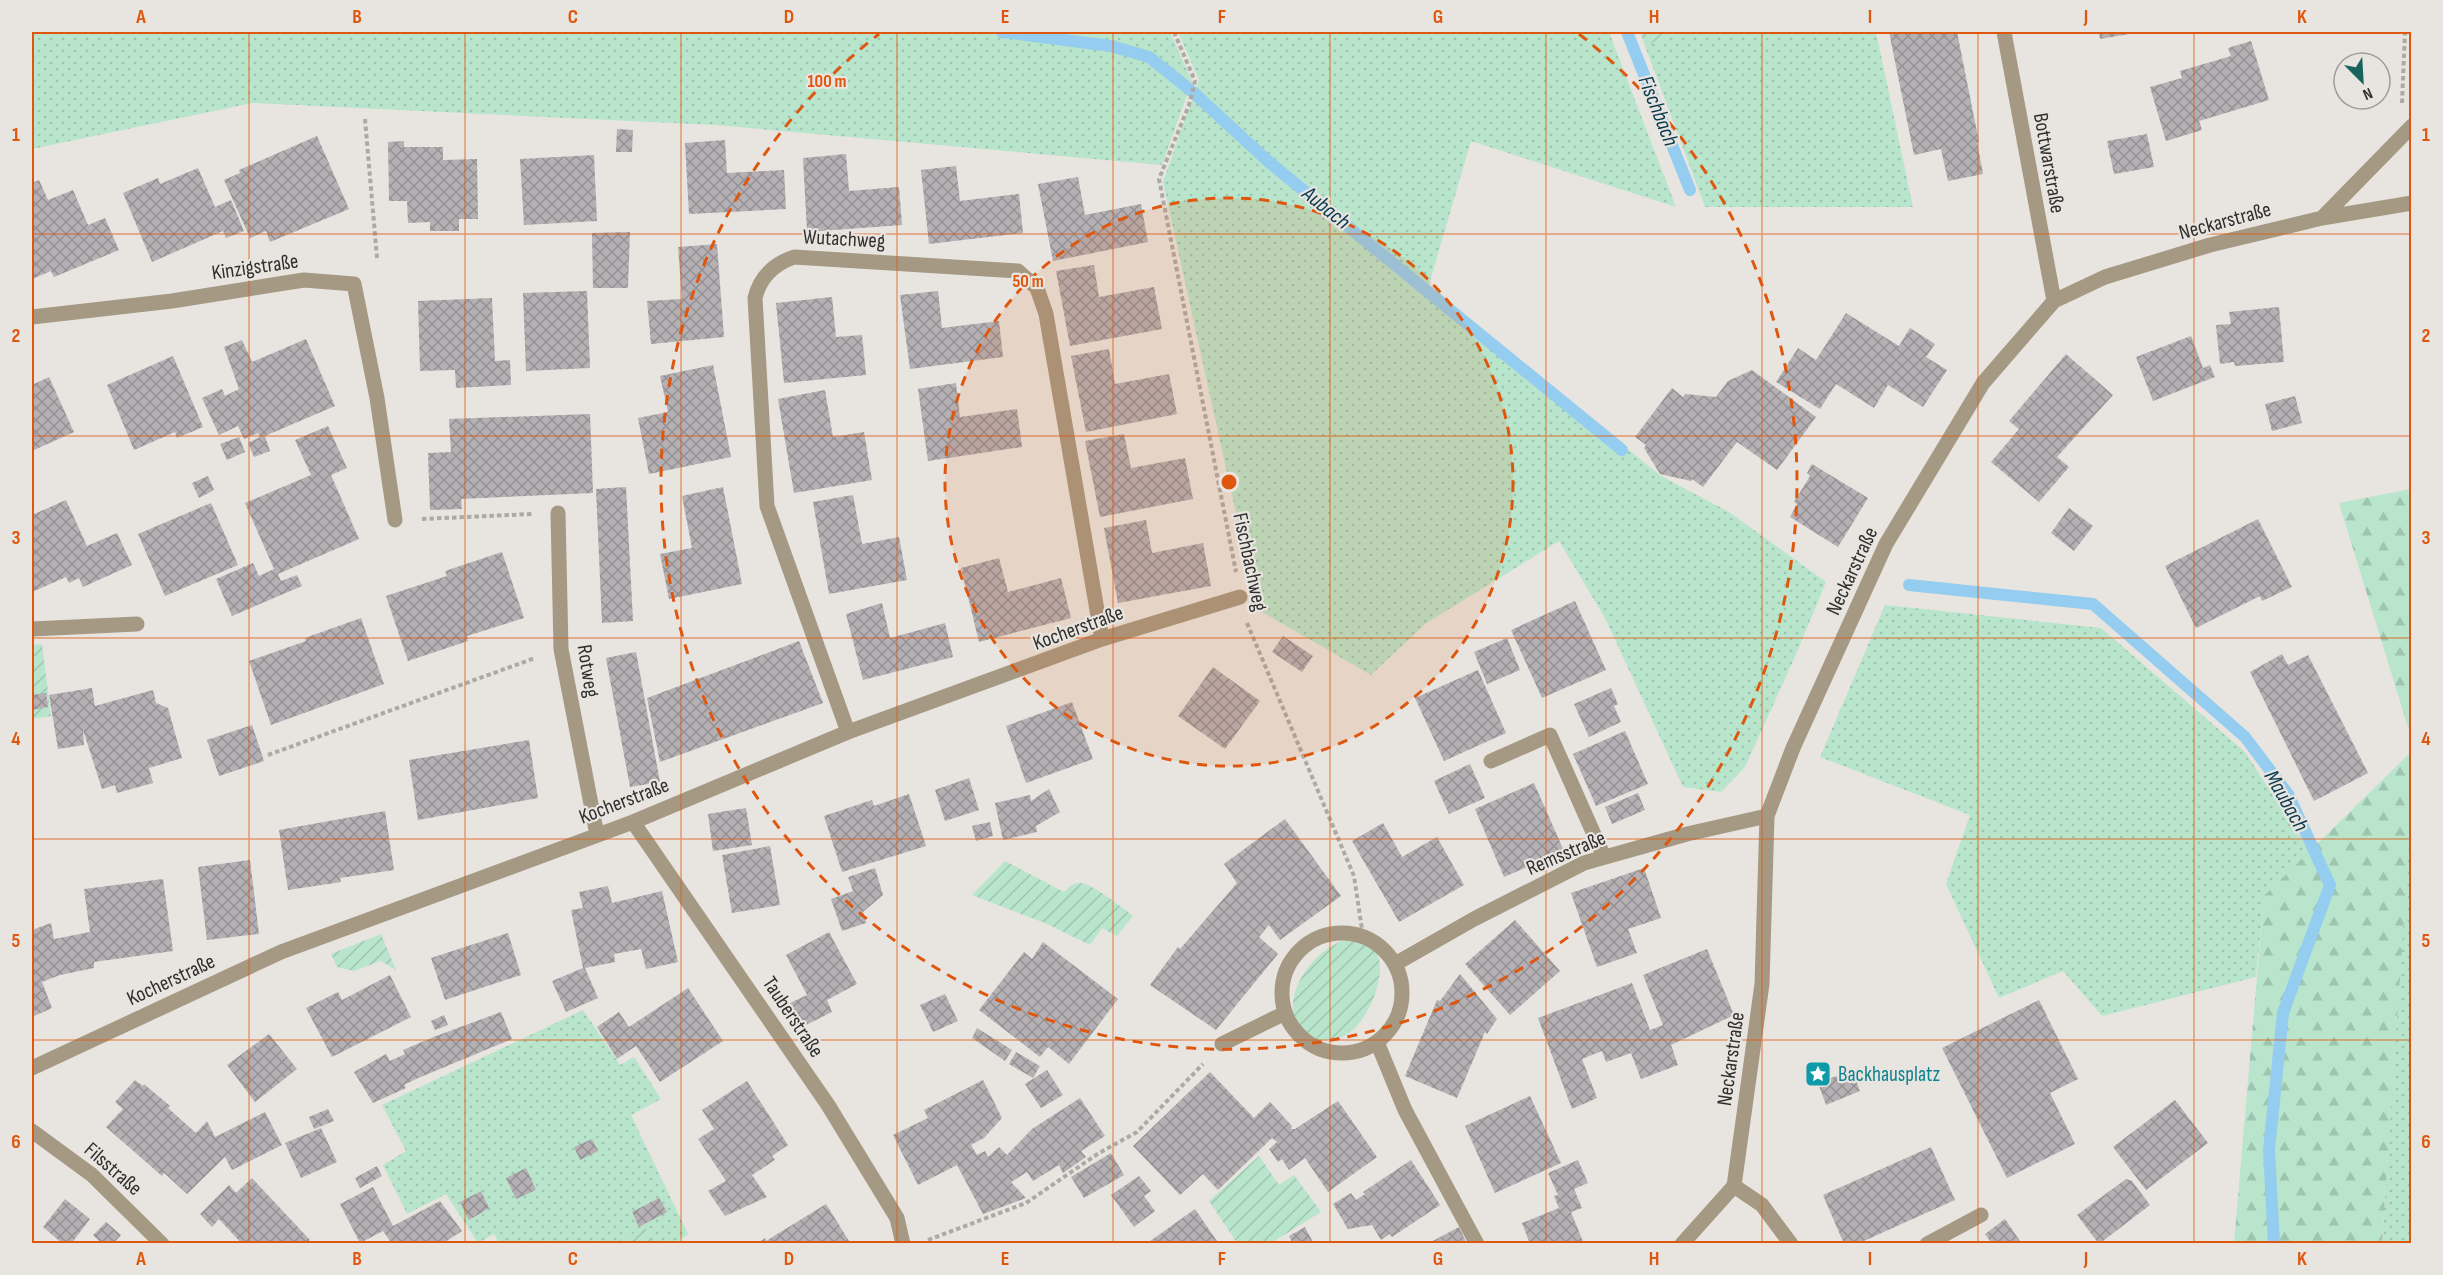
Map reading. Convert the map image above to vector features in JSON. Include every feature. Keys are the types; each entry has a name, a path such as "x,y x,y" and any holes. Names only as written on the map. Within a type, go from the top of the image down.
{"street":[{"name":"Bottwarstraße","path":"2004,32 2054,302"},
{"path":"2322,218 2412,126"},
{"name":"Neckarstraße","path":"1734,1186 1762,984 1767,816 1793,748 1886,544 1983,383 2054,302 2105,277 2210,245 2322,218 2412,203"},
{"name":"Wutachweg","path":"848,732 767,506 754,298 758,284 778,263 795,257 1018,271 1037,288 1046,314 1102,639"},
{"name":"Kinzigstraße","path":"32,317 172,302 304,280 354,284 377,398 394,520"},
{"name":"Rotweg","path":"558,513 561,649 597,835"},
{"name":"Kocherstraße","path":"32,1068 281,952 633,822 848,732 1102,639 1240,597"},
{"path":"32,629 137,624"},
{"path":"1491,761 1550,735 1604,857"},
{"name":"Remsstraße","path":"1395,964 1474,919 1584,863 1687,834 1767,816"},
{"name":"Tauberstraße","path":"633,822 828,1106 897,1218 903,1244"},
{"path":"1343,933 1363,936 1387,952 1395,964 1401,978 1401,1006 1392,1026 1377,1042 1364,1049 1345,1053 1326,1051 1301,1036 1285,1013 1283,984 1293,957 1307,944 1324,935 1343,933"},
{"path":"1222,1044 1285,1013"},
{"path":"1377,1042 1406,1110 1476,1244"},
{"name":"Filsstraße","path":"32,1131 92,1175 162,1244"},
{"path":"1682,1244 1734,1186 1762,1205 1791,1244"},
{"path":"1927,1244 1981,1215"}],"path":[{"name":"Fischbachweg","path":"1174,32 1195,81 1189,105 1159,179 1240,597 1244,615 1354,876 1363,936"},
{"path":"2401,110 2405,32"},
{"path":"365,119 377,258"},
{"path":"394,520 558,513"},
{"path":"267,755 561,649"},
{"path":"919,1244 1026,1203 1099,1153 1137,1132 1222,1044"}],"green space":[{"path":"32,32 1170,32 1192,81 1162,165 716,125 252,103 32,149"},
{"path":"1178,32 1609,32 1676,207 1471,141 1428,288 1661,476 1729,512 1826,582 1745,767 1721,792 1683,787 1605,618 1559,541 1425,624 1371,675 1257,609 1163,182 1199,80"},
{"path":"1640,32 1679,32 1645,46"},
{"path":"1679,32 1876,32 1913,207 1705,207 1645,46"},
{"path":"2412,489 2411,737 2339,503"},
{"path":"1885,605 2101,628 2245,752 2310,852 2264,897 2256,977 2102,1016 2063,971 1999,998 1946,884 1970,815 1820,757"},
{"path":"42,644 51,716 32,719 32,645"},
{"path":"2411,752 2411,813 2382,1243 2234,1243 2264,896"},
{"path":"2410,814 2411,1243 2382,1244"},
{"path":"1005,861 1064,892 1076,883 1093,888 1133,916 1117,936 1102,928 1090,945 1045,923 972,895"},
{"path":"381,934 396,970 381,961 354,971 337,967 331,954"},
{"path":"1355,938 1373,948 1380,963 1380,974 1373,1000 1352,1031 1337,1038 1316,1040 1300,1029 1294,1016 1293,1001 1297,986 1315,959 1327,949 1341,941"},
{"path":"583,1010 620,1065 634,1057 661,1099 631,1115 688,1234 674,1244 499,1243 494,1234 478,1243 446,1194 407,1214 383,1165 406,1151 382,1105"},
{"path":"1259,1156 1279,1185 1294,1175 1321,1212 1271,1243 1237,1243 1209,1201"},
{"path":"645,1227 653,1243 615,1243"}],"building":[{"path":"1889,32 1957,32 1979,142 1977,142 1983,174 1948,181 1941,149 1914,155"},
{"path":"2099,32 2135,32 2135,33 2100,39"},
{"path":"2251,41 2269,100 2199,121 2202,130 2166,141 2150,87 2182,78 2180,71 2231,56 2228,48"},
{"path":"617,129 633,130 632,152 616,152"},
{"path":"2147,134 2154,167 2114,174 2107,141"},
{"path":"317,136 349,209 270,242 266,231 250,238 224,180 240,173 239,170"},
{"path":"725,140 727,173 784,170 786,209 689,214 685,143"},
{"path":"404,141 404,147 443,147 443,160 477,159 478,219 459,219 459,231 430,231 430,222 408,223 407,201 389,201 388,142"},
{"path":"846,154 849,191 899,187 902,225 807,232 803,158"},
{"path":"594,155 597,221 524,225 520,159"},
{"path":"956,166 960,201 1019,194 1023,233 929,244 921,170"},
{"path":"198,168 215,207 231,200 244,231 226,238 223,231 152,262 123,193 158,178 160,184"},
{"path":"1078,177 1085,215 1141,204 1148,242 1053,261 1038,184"},
{"path":"39,180 48,200 73,190 88,225 105,218 119,250 54,277 51,271 32,279 32,183"},
{"path":"630,232 628,288 593,288 592,233"},
{"path":"717,244 724,337 651,344 647,301 682,299 678,247"},
{"path":"1094,265 1099,297 1154,287 1162,329 1070,346 1056,271"},
{"path":"587,291 590,368 526,371 523,293"},
{"path":"938,291 942,328 999,321 1003,357 910,369 900,295"},
{"path":"832,297 836,337 862,335 866,375 784,383 776,303"},
{"path":"492,298 495,361 510,360 511,385 456,388 455,370 420,371 418,301"},
{"path":"2279,307 2284,362 2235,366 2234,362 2220,364 2216,325 2231,324 2229,312"},
{"path":"1846,313 1899,346 1910,328 1935,344 1926,357 1947,370 1923,407 1888,385 1874,408 1836,384 1820,409 1776,382 1798,348 1816,360"},
{"path":"2191,336 2203,368 2210,365 2215,377 2153,401 2136,357"},
{"path":"306,339 335,406 265,436 270,451 254,457 248,443 260,437 258,433 244,439 238,426 219,435 202,398 222,389 225,396 239,389 224,347 242,340 252,362"},
{"path":"1109,349 1115,384 1169,374 1177,414 1086,432 1071,356"},
{"path":"2066,354 2113,395 2057,457 2069,467 2039,502 1991,462 2019,429 2009,421"},
{"path":"173,356 203,427 177,438 175,432 134,450 107,385"},
{"path":"713,365 731,457 649,474 638,418 668,412 660,376"},
{"path":"1752,370 1816,417 1777,470 1737,442 1703,487 1692,479 1691,481 1660,474 1644,448 1646,445 1635,437 1672,388 1683,397 1685,394 1716,397 1728,381"},
{"path":"49,377 74,432 32,451 32,385"},
{"path":"956,383 960,417 1017,409 1022,447 928,461 918,389"},
{"path":"825,390 833,437 864,432 872,480 794,493 778,399"},
{"path":"2295,396 2302,423 2272,431 2265,404"},
{"path":"590,414 593,493 461,499 462,509 430,510 428,453 451,452 449,419"},
{"path":"328,426 347,468 331,475 359,539 278,574 281,581 297,575 302,586 232,616 216,579 253,563 259,576 274,569 245,503 311,475 295,440"},
{"path":"1124,434 1131,468 1185,458 1193,499 1100,517 1085,441"},
{"path":"239,437 245,452 227,460 220,444"},
{"path":"1812,464 1868,498 1838,547 1790,517 1797,504 1794,502 1810,476 1807,473"},
{"path":"208,476 214,490 199,498 192,483"},
{"path":"626,487 633,621 602,623 596,489"},
{"path":"723,487 742,584 669,599 660,554 692,548 682,496"},
{"path":"853,495 862,544 899,537 907,580 829,594 813,502"},
{"path":"66,500 87,546 117,533 132,565 83,587 79,578 69,583 66,577 32,592 32,515"},
{"path":"211,503 238,565 165,596 138,534"},
{"path":"2069,508 2093,526 2074,551 2051,533"},
{"path":"2258,519 2292,587 2262,601 2260,596 2196,628 2165,566"},
{"path":"1146,520 1152,553 1203,543 1211,586 1118,603 1104,528"},
{"path":"502,552 524,618 467,636 468,641 408,661 386,596 447,576 445,571"},
{"path":"999,558 1008,592 1061,578 1071,618 979,642 961,568"},
{"path":"1575,601 1606,670 1542,698 1511,630"},
{"path":"882,603 890,638 945,623 953,657 863,680 846,614"},
{"path":"361,618 384,684 271,725 249,661"},
{"path":"1283,636 1313,656 1302,672 1272,652"},
{"path":"1507,638 1520,670 1487,684 1474,652"},
{"path":"799,641 823,703 660,762 647,698"},
{"path":"636,652 660,782 630,787 606,658"},
{"path":"2282,654 2288,665 2308,655 2368,773 2314,801 2250,672"},
{"path":"1213,667 1260,701 1225,749 1178,716"},
{"path":"1478,670 1506,733 1444,761 1415,698"},
{"path":"92,688 95,706 153,690 156,703 168,708 182,758 149,768 153,783 117,793 115,785 102,789 83,730 84,745 58,749 49,695"},
{"path":"1611,688 1618,704 1614,706 1621,722 1589,737 1574,704"},
{"path":"46,693 48,707 32,710 32,695"},
{"path":"1072,702 1093,759 1026,783 1006,726"},
{"path":"252,725 264,761 219,776 207,740"},
{"path":"1625,731 1648,784 1596,806 1573,754"},
{"path":"529,740 538,798 418,820 409,760"},
{"path":"1470,764 1485,798 1449,814 1434,781"},
{"path":"969,778 979,810 945,821 935,790"},
{"path":"1534,783 1564,851 1504,877 1475,809"},
{"path":"1049,789 1060,812 1036,826 1037,832 1003,840 995,803 1030,795 1031,801"},
{"path":"1638,793 1645,810 1612,824 1605,807"},
{"path":"909,794 926,846 842,872 824,816 872,800 874,806"},
{"path":"746,808 752,845 713,851 708,814"},
{"path":"385,811 394,870 340,878 341,882 288,890 279,830"},
{"path":"1285,819 1341,896 1280,940 1269,925 1259,937 1278,954 1216,1030 1150,985 1178,947 1180,949 1237,883 1224,864"},
{"path":"990,822 993,836 976,841 972,826"},
{"path":"1383,823 1402,857 1437,837 1464,885 1399,922 1352,841"},
{"path":"770,846 780,905 732,913 722,855"},
{"path":"250,860 259,934 207,940 198,867"},
{"path":"875,868 883,895 863,912 866,923 842,931 831,899 853,891 848,877"},
{"path":"1644,868 1661,918 1628,929 1637,953 1597,967 1571,893"},
{"path":"163,879 173,951 94,962 94,968 60,975 42,982 52,1008 32,1017 32,930 51,923 54,939 90,932 84,889"},
{"path":"608,886 612,903 662,891 678,962 646,969 641,949 614,954 615,962 585,968 598,998 566,1012 552,981 583,968 571,910 583,908 579,892"},
{"path":"1515,920 1560,971 1510,1015 1465,964"},
{"path":"829,932 857,984 827,1000 832,1012 802,1027 790,1003 807,995 786,955"},
{"path":"508,933 521,975 445,1000 431,958"},
{"path":"1043,942 1118,999 1069,1064 1048,1047 1040,1057 979,1010 1024,952 1032,959"},
{"path":"1707,949 1734,1015 1671,1045 1678,1065 1641,1079 1631,1053 1606,1062 1602,1051 1582,1059 1597,1098 1572,1109 1538,1018 1632,983 1650,1030 1663,1025 1643,975"},
{"path":"1460,974 1497,1019 1487,1034 1485,1032 1457,1098 1405,1076 1437,1000 1440,1001"},
{"path":"390,975 411,1017 332,1057 306,1008 338,992 342,1000"},
{"path":"688,988 723,1041 660,1082 636,1046 617,1059 597,1027 619,1012 629,1027"},
{"path":"945,994 958,1021 933,1032 920,1005"},
{"path":"2039,1000 2078,1079 2050,1093 2075,1144 2007,1178 1942,1048"},
{"path":"501,1012 512,1039 416,1079 404,1085 406,1088 373,1103 354,1072 386,1054 390,1061 405,1054 403,1050"},
{"path":"444,1015 448,1025 435,1030 431,1021"},
{"path":"977,1028 1012,1050 1005,1061 972,1038"},
{"path":"269,1034 297,1069 255,1102 227,1065"},
{"path":"1016,1052 1040,1066 1033,1078 1009,1064"},
{"path":"1047,1070 1063,1095 1041,1108 1025,1084"},
{"path":"1852,1070 1860,1091 1826,1105 1818,1083"},
{"path":"1210,1072 1254,1118 1270,1102 1292,1126 1291,1129 1295,1129 1338,1101 1377,1157 1328,1192 1305,1158 1289,1170 1282,1159 1278,1162 1269,1149 1277,1142 1272,1138 1218,1190 1203,1174 1180,1195 1133,1146"},
{"path":"135,1080 143,1086 144,1084 170,1106 168,1108 196,1133 207,1121 215,1137 265,1112 282,1145 232,1170 225,1157 187,1194 164,1173 162,1176 106,1127 123,1109 115,1102"},
{"path":"983,1080 1002,1118 984,1138 971,1145 977,1155 985,1151 988,1157 999,1147 1007,1155 1032,1129 1080,1098 1105,1136 1081,1151 1086,1157 1063,1173 1059,1165 1033,1181 1027,1172 1011,1182 1026,1198 983,1214 957,1165 918,1185 893,1135 928,1118 924,1110"},
{"path":"747,1081 788,1145 772,1156 775,1160 752,1175 767,1197 725,1216 708,1191 726,1181 698,1139 714,1129 702,1110"},
{"path":"1530,1096 1561,1163 1495,1193 1465,1126"},
{"path":"2175,1100 2208,1143 2146,1190 2113,1147"},
{"path":"328,1109 334,1121 314,1129 309,1117"},
{"path":"321,1128 337,1162 301,1178 285,1143"},
{"path":"592,1139 598,1151 580,1160 574,1147"},
{"path":"1931,1147 1955,1200 1857,1244 1844,1244 1823,1195"},
{"path":"1111,1153 1124,1175 1084,1198 1071,1177"},
{"path":"1411,1160 1440,1205 1392,1237 1390,1234 1381,1240 1372,1225 1348,1229 1333,1204 1351,1193 1356,1200 1365,1194 1363,1192"},
{"path":"1578,1160 1588,1183 1574,1189 1582,1208 1571,1212 1584,1244 1530,1244 1522,1223 1559,1208 1554,1196 1558,1195 1548,1173"},
{"path":"377,1166 382,1176 360,1188 355,1178"},
{"path":"526,1168 536,1190 516,1199 506,1178"},
{"path":"1139,1176 1151,1191 1144,1196 1155,1211 1134,1227 1111,1195"},
{"path":"252,1178 310,1240 306,1244 242,1244 219,1219 212,1227 200,1214 229,1185 236,1193"},
{"path":"2126,1179 2132,1181 2150,1205 2099,1244 2077,1215"},
{"path":"373,1187 393,1226 440,1201 462,1231 442,1244 392,1244 383,1231 360,1243 340,1204"},
{"path":"481,1191 489,1208 469,1220 460,1202"},
{"path":"659,1198 667,1212 639,1227 632,1212"},
{"path":"65,1199 90,1219 71,1244 63,1244 43,1227"},
{"path":"826,1204 851,1244 756,1244 765,1238 766,1241"},
{"path":"1195,1209 1219,1244 1146,1244"},
{"path":"2005,1219 2022,1244 1992,1244 1985,1234"},
{"path":"106,1222 121,1235 113,1244 102,1244 93,1235"},
{"path":"1305,1227 1314,1244 1293,1244 1289,1236"},
{"path":"1459,1227 1467,1244 1427,1244"}],"waterway":[{"name":"Aubach","path":"1002,32 1111,46 1149,57 1194,93 1270,163 1622,450"},
{"name":"Fischbach","path":"1627,32 1690,190"},
{"name":"Maubach","path":"1909,585 2093,604 2245,737 2288,794 2330,885 2283,1013 2269,1150 2274,1244"}],"place":[{"name":"Backhausplatz","path":"1818,1074"}]}
